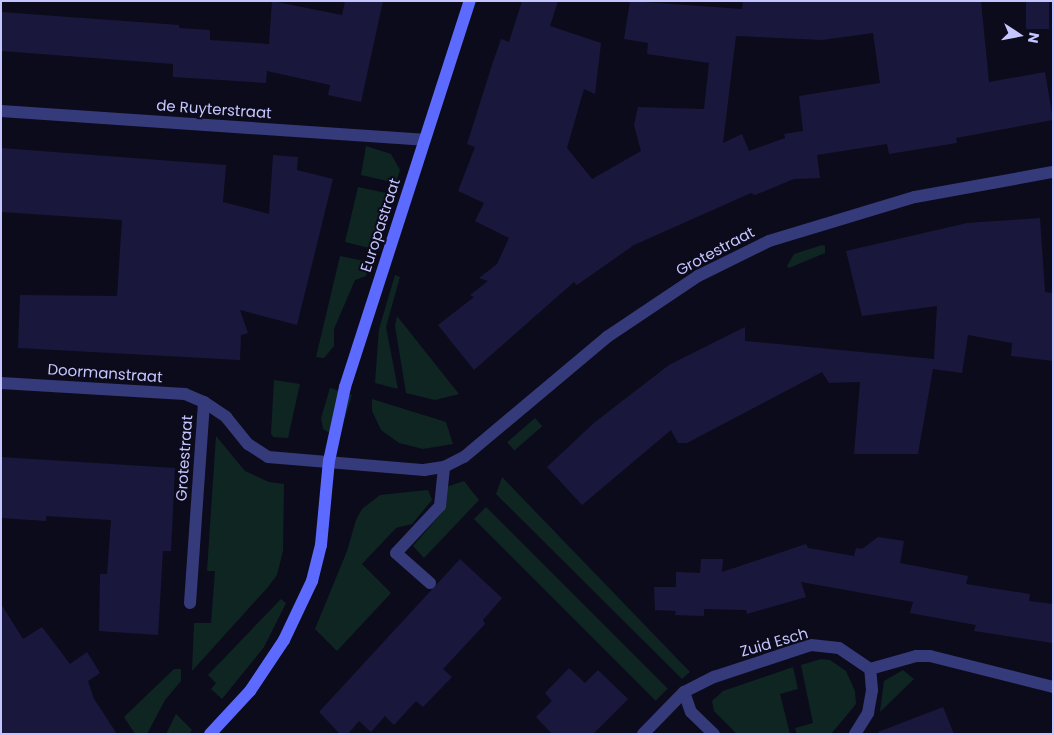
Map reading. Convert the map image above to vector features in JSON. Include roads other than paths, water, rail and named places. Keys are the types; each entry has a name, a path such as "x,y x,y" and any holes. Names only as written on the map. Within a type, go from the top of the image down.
{"street":[{"name":"Europastraat","path":"330,462 344,387 470,1"},
{"name":"de Ruyterstraat","path":"1,111 424,140"},
{"name":"Grotestraat","path":"190,603 204,402 226,416 248,444 268,457 424,470 444,467 464,457 607,337 698,276 760,246 915,197 1053,172"},
{"name":"Doormanstraat","path":"1,383 185,394 204,402"},
{"path":"210,734 250,691 284,640 305,597 321,545 330,462"},
{"path":"430,583 396,553 440,506 444,467"},
{"name":"Zuid Esch","path":"643,734 684,692 714,677 812,645 839,648 870,669"},
{"path":"855,734 868,712 872,690 870,669 916,656 930,656 1053,687"},
{"path":"684,692 691,712 714,734"}]}
